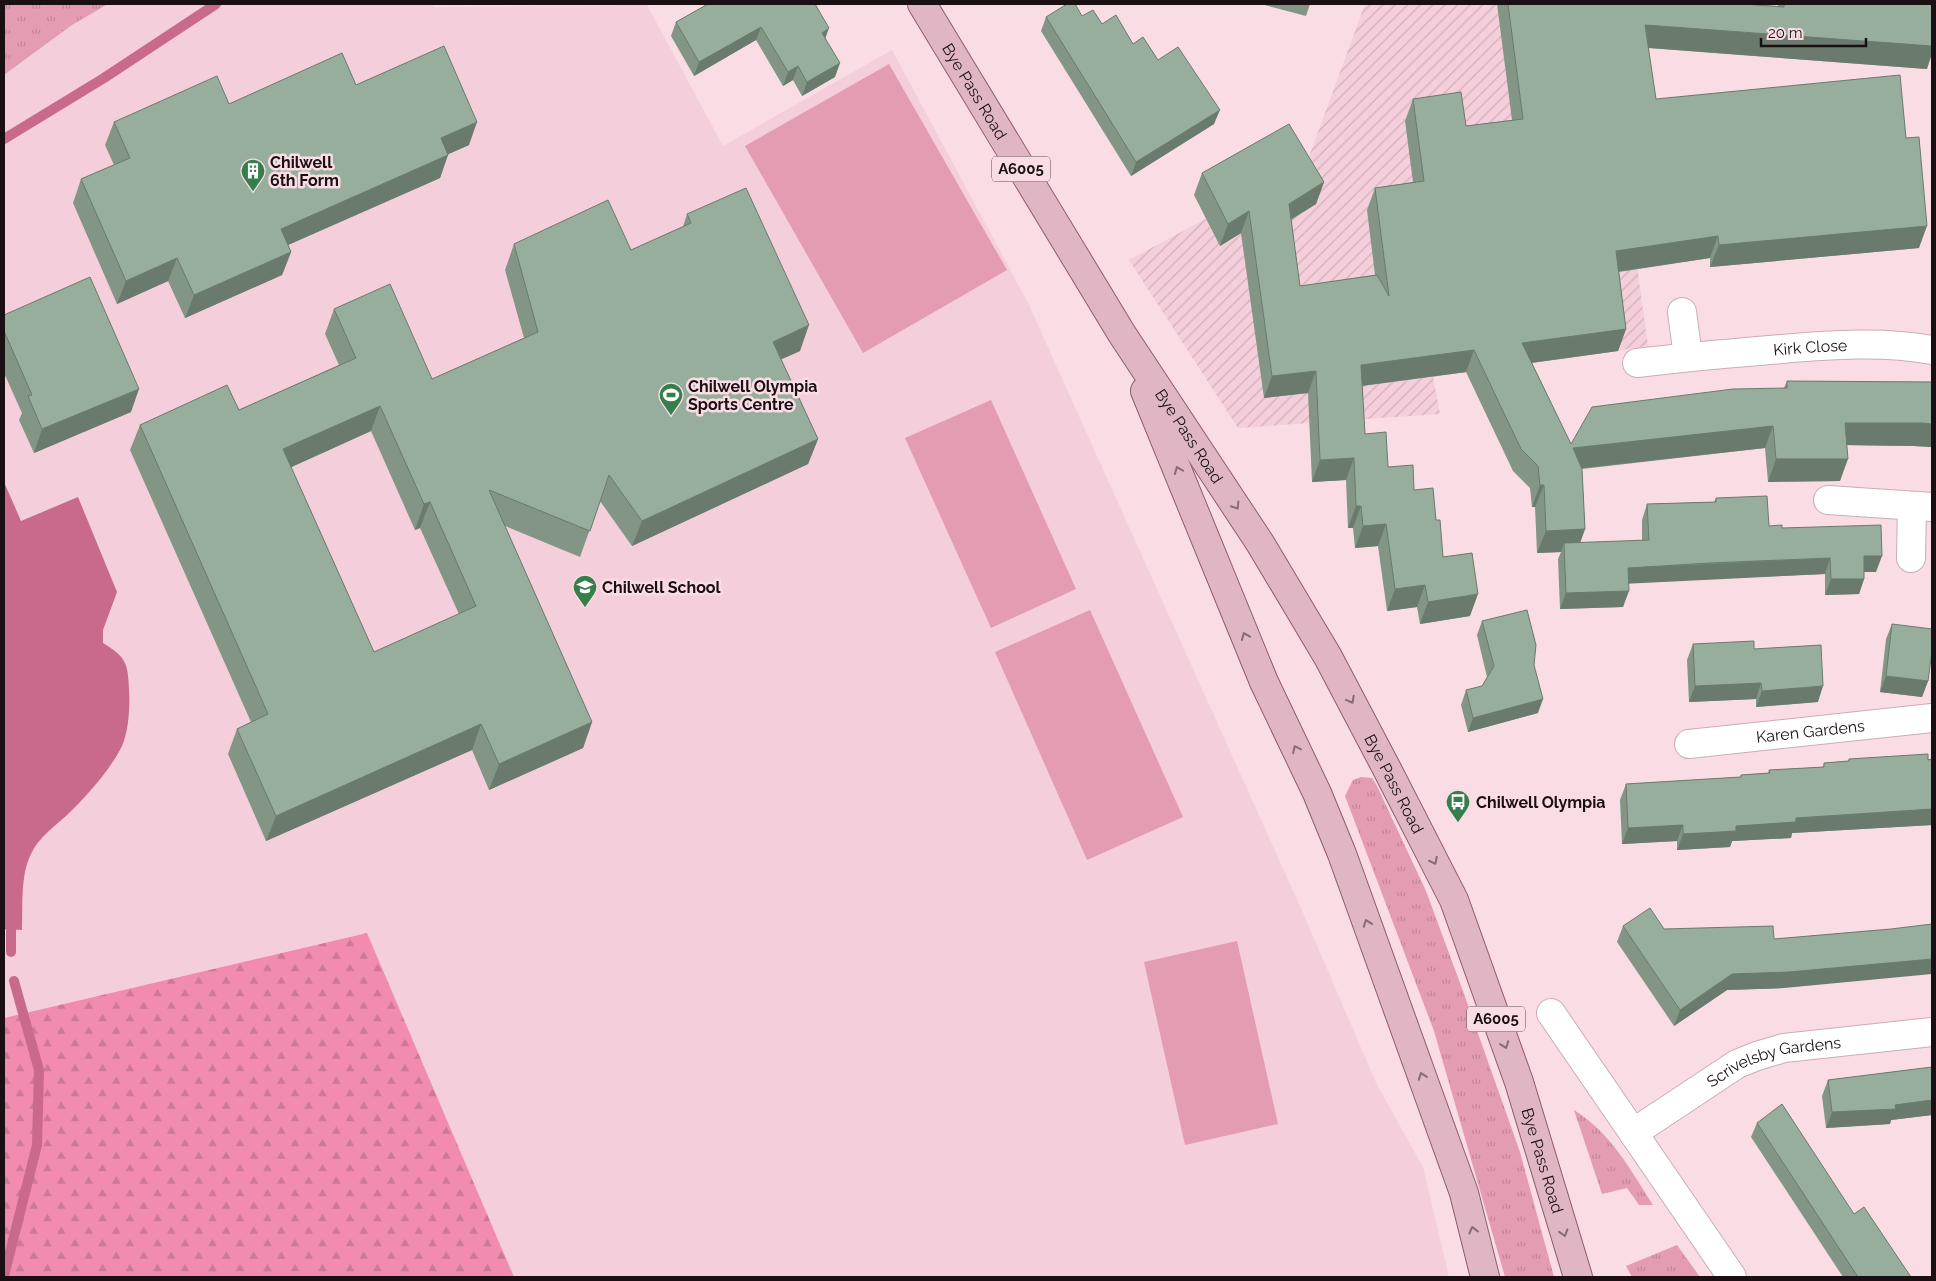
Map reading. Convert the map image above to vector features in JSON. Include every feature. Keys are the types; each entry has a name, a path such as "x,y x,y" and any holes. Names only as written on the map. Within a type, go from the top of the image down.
{"main road":[{"name":"Bye Pass Road","path":"922,4 1122,334 1260,544 1328,657 1454,900 1519,1082 1578,1277"},
{"name":"Bye Pass Road","path":"1122,334 1264,682 1317,793 1342,854 1464,1192 1485,1277"}],"street":[{"path":"1682,312 1688,356"},
{"name":"Kirk Close","path":"1637,363 1688,356 1858,344 1909,346 1932,350"},
{"path":"1828,500 1922,506 1910,558"},
{"name":"Karen Gardens","path":"1689,744 1932,718"},
{"path":"1550,1013 1732,1277"},
{"name":"Scrivelsby Gardens","path":"1633,1133 1737,1064 1757,1056 1784,1048 1932,1032"}],"shaded area":[{"name":"Chilwell School","path":"108,4 432,4 434,7 647,5 723,146 892,50 1028,303 1303,913 1377,1085 1423,1167 1449,1277 514,1277 367,933 4,1018 4,75 72,25"},
{"path":"1365,4 1518,4 1602,15 1648,346 1433,377 1440,414 1238,428 1129,260 1306,165"},
{"path":"4,482 21,521 78,497 117,592 103,630 103,643 117,652 124,662 128,673 129,696 126,733 117,755 90,791 42,838 31,854 25,872 22,930 4,929"}],"green space":[{"path":"4,4 108,4 72,25 4,75"},
{"path":"889,64 1007,270 863,353 745,146"},
{"path":"991,400 1076,589 991,628 905,438"},
{"path":"1090,610 1183,817 1087,860 995,652"},
{"path":"1361,777 1372,778 1377,786 1426,891 1520,1152 1554,1277 1505,1277 1434,1031 1345,796 1353,780"},
{"path":"367,933 514,1277 4,1277 4,1018"},
{"path":"1237,941 1278,1124 1185,1145 1144,962"},
{"path":"1574,1110 1599,1129 1619,1153 1653,1205 1639,1205 1627,1188 1602,1194"},
{"path":"1677,1245 1700,1277 1632,1277 1626,1266"}],"building":[{"path":"708,4 815,4 829,28 822,33 840,63 807,82 798,66 788,72 761,27 699,62 676,22"},
{"path":"1067,4 1075,4 1082,16 1093,10 1102,24 1116,15 1133,44 1143,37 1158,60 1178,47 1220,110 1136,162 1046,17"},
{"path":"1508,4 1743,4 1784,7 1784,4 1932,4 1932,46 1645,25 1656,99 1900,75 1906,138 1919,137 1927,226 1719,245 1718,236 1616,251 1626,329 1522,343 1571,444 1592,407 1733,389 1787,388 1787,381 1932,382 1932,424 1845,423 1848,459 1776,459 1773,426 1573,448 1582,469 1585,529 1546,531 1544,485 1540,485 1538,466 1521,449 1474,350 1361,365 1365,434 1386,432 1388,467 1413,465 1414,490 1433,488 1436,520 1440,520 1443,557 1472,553 1478,594 1428,602 1425,585 1395,589 1386,524 1363,526 1361,506 1356,506 1354,458 1320,460 1316,371 1272,376 1249,211 1228,224 1202,173 1289,124 1324,182 1289,204 1300,286 1377,275 1389,296 1375,188 1424,181 1413,99 1461,92 1466,126 1523,119"},
{"name":"Chilwell 6th Form","path":"444,46 477,122 441,138 448,155 281,229 291,252 194,295 177,258 126,281 81,179 130,158 114,122 217,76 229,104 342,53 356,85"},
{"path":"746,188 809,325 773,342 818,439 642,521 609,475 590,531 489,490 592,722 499,764 481,724 276,816 237,729 268,714 140,425 227,385 239,410 356,358 334,309 390,284 432,379 538,332 514,244 608,200 631,250 691,223 687,214","holes":["380,406 424,504 430,502 476,606 374,652 283,449"]},
{"path":"90,277 139,389 42,429 28,396 32,395 4,331 4,315"},
{"path":"1767,496 1769,526 1782,525 1782,528 1881,525 1882,556 1864,556 1864,579 1831,579 1830,558 1709,563 1628,568 1629,591 1566,593 1564,543 1649,540 1647,504 1716,502 1716,498"},
{"path":"1527,610 1536,645 1534,665 1543,699 1473,718 1466,690 1482,686 1494,666 1482,621"},
{"path":"1892,624 1932,629 1932,651 1928,681 1886,676"},
{"path":"1754,641 1754,649 1821,645 1823,686 1762,691 1761,683 1695,686 1693,644"},
{"path":"1928,754 1928,760 1932,759 1932,809 1796,818 1796,822 1736,826 1736,831 1683,834 1683,825 1628,828 1626,784 1741,777 1741,775 1770,773 1769,770 1824,767 1824,763 1849,761 1849,759"},
{"path":"1650,908 1664,929 1773,926 1774,939 1932,924 1932,959 1789,972 1732,974 1680,1010 1623,926"},
{"path":"1932,1067 1932,1100 1895,1105 1896,1109 1832,1112 1828,1080"},
{"path":"1782,1104 1854,1214 1864,1207 1911,1277 1858,1277 1757,1123"}],"waterway":[{"path":"4,139 104,78 216,4"},
{"path":"11,929 11,952"},
{"path":"4,1276 37,1145 39,1070 14,981"}],"place":[{"name":"Chilwell 6th Form","path":"253,192"},
{"name":"Chilwell Olympia Sports Centre","path":"671,416"},
{"name":"Chilwell School","path":"585,608"},
{"name":"Chilwell Olympia","path":"1458,823"}]}
